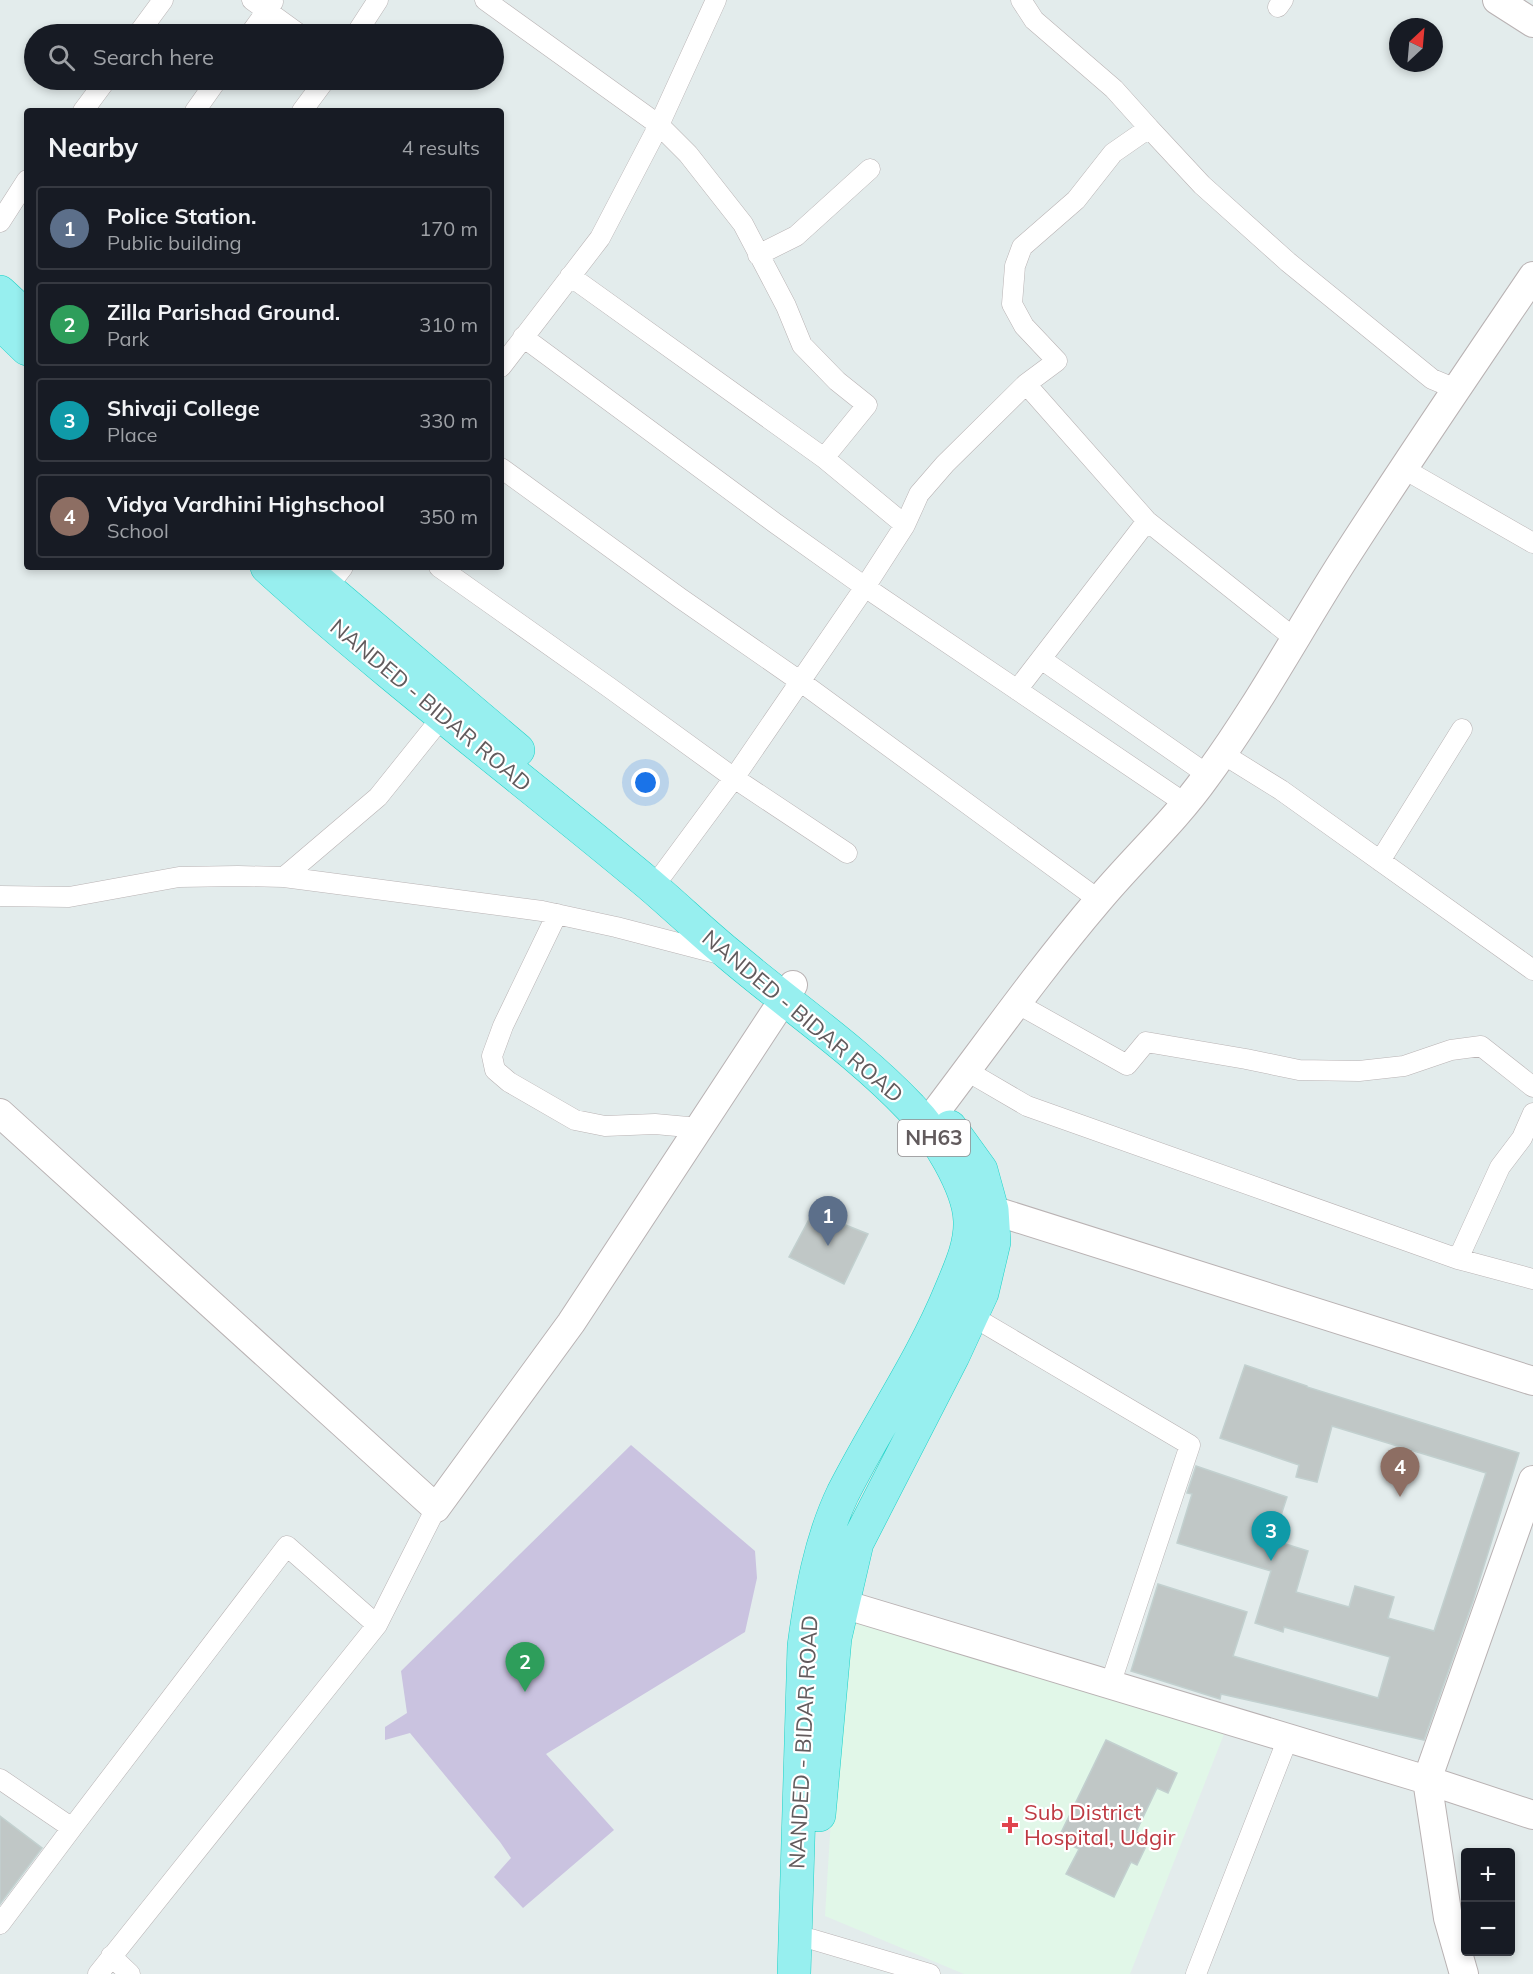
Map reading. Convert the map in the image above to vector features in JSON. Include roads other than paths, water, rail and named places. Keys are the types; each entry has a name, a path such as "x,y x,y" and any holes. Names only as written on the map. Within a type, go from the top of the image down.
{"highway":[{"path":"0,292 24,314"},
{"path":"0,323 24,346"},
{"name":"NANDED - BIDAR ROAD","path":"276,570 327,587"},
{"name":"NANDED - BIDAR ROAD","path":"306,570 327,587 452,709 731,957 788,992 873,1050 937,1110 981,1170 992,1210 994,1242 982,1293 953,1356 857,1543 835,1638 813,1882 810,1974"},
{"name":"NANDED - BIDAR ROAD","path":"452,709 663,874 742,944 788,992 914,1110 945,1153 962,1188 970,1221 964,1257 923,1350 843,1495 822,1553 809,1605 804,1646 794,1974"}],"street":[{"path":"145,24 163,0"},
{"path":"362,24 378,0"},
{"path":"485,0 659,125 688,154 743,224 786,306 802,345 837,381 867,405 824,458"},
{"path":"504,363 600,238 659,125 716,0"},
{"path":"1021,0 1034,20 1113,89 1202,185 1288,262 1432,379 1456,389"},
{"path":"1497,0 1533,23"},
{"path":"255,24 264,4 287,24"},
{"path":"85,108 99,90"},
{"path":"197,108 210,90"},
{"path":"304,108 318,90"},
{"path":"663,874 801,682 905,525 920,494 945,464 1026,384 1057,361 1023,326 1012,304 1015,266 1022,247 1076,200 1113,153 1149,128"},
{"path":"758,255 796,236 870,169"},
{"path":"0,222 24,185"},
{"path":"570,276 824,458 905,525"},
{"path":"937,1110 1099,900 1186,804 1215,765 1257,703 1294,638 1364,527 1533,276"},
{"path":"523,337 865,587 1186,804"},
{"path":"1026,384 1147,521 1294,638"},
{"path":"1404,469 1533,543"},
{"path":"504,470 680,598 801,682 1099,900"},
{"path":"1017,690 1147,521"},
{"path":"443,570 734,778 847,853"},
{"path":"1041,659 1215,765 1281,790 1533,970"},
{"path":"284,877 378,797 452,709"},
{"path":"1380,861 1461,729"},
{"path":"0,896 69,897 179,878 284,877 557,914 626,929 731,957"},
{"path":"557,914 503,1026 492,1056 495,1070 509,1082 575,1120 605,1126 656,1124 699,1128"},
{"path":"98,1974 377,1625 436,1508 571,1323 788,992"},
{"path":"1018,1004 1127,1065 1146,1042 1299,1070 1319,1071 1359,1071 1404,1066 1451,1050 1481,1046 1533,1087"},
{"path":"967,1071 1027,1106 1458,1259 1533,1279"},
{"path":"0,1113 436,1508"},
{"path":"1458,1259 1500,1167 1522,1138 1533,1113"},
{"path":"992,1210 1533,1381"},
{"path":"972,1316 1190,1446 1110,1685"},
{"path":"1464,1974 1448,1918 1427,1780 1533,1480"},
{"path":"0,1924 287,1546 377,1625"},
{"path":"843,1604 1427,1780 1533,1815"},
{"path":"1196,1974 1288,1738"},
{"path":"0,1779 72,1828"},
{"path":"811,1939 930,1974"},
{"path":"111,1956 130,1974"}],"place":[{"name":"Police Station.","path":"828,1246"},
{"name":"Vidya Vardhini Highschool","path":"1400,1497"},
{"name":"Shivaji College","path":"1271,1561"},
{"name":"Zilla Parishad Ground.","path":"525,1692"},
{"name":"Sub District Hospital, Udgir","path":"1010,1825"}]}
